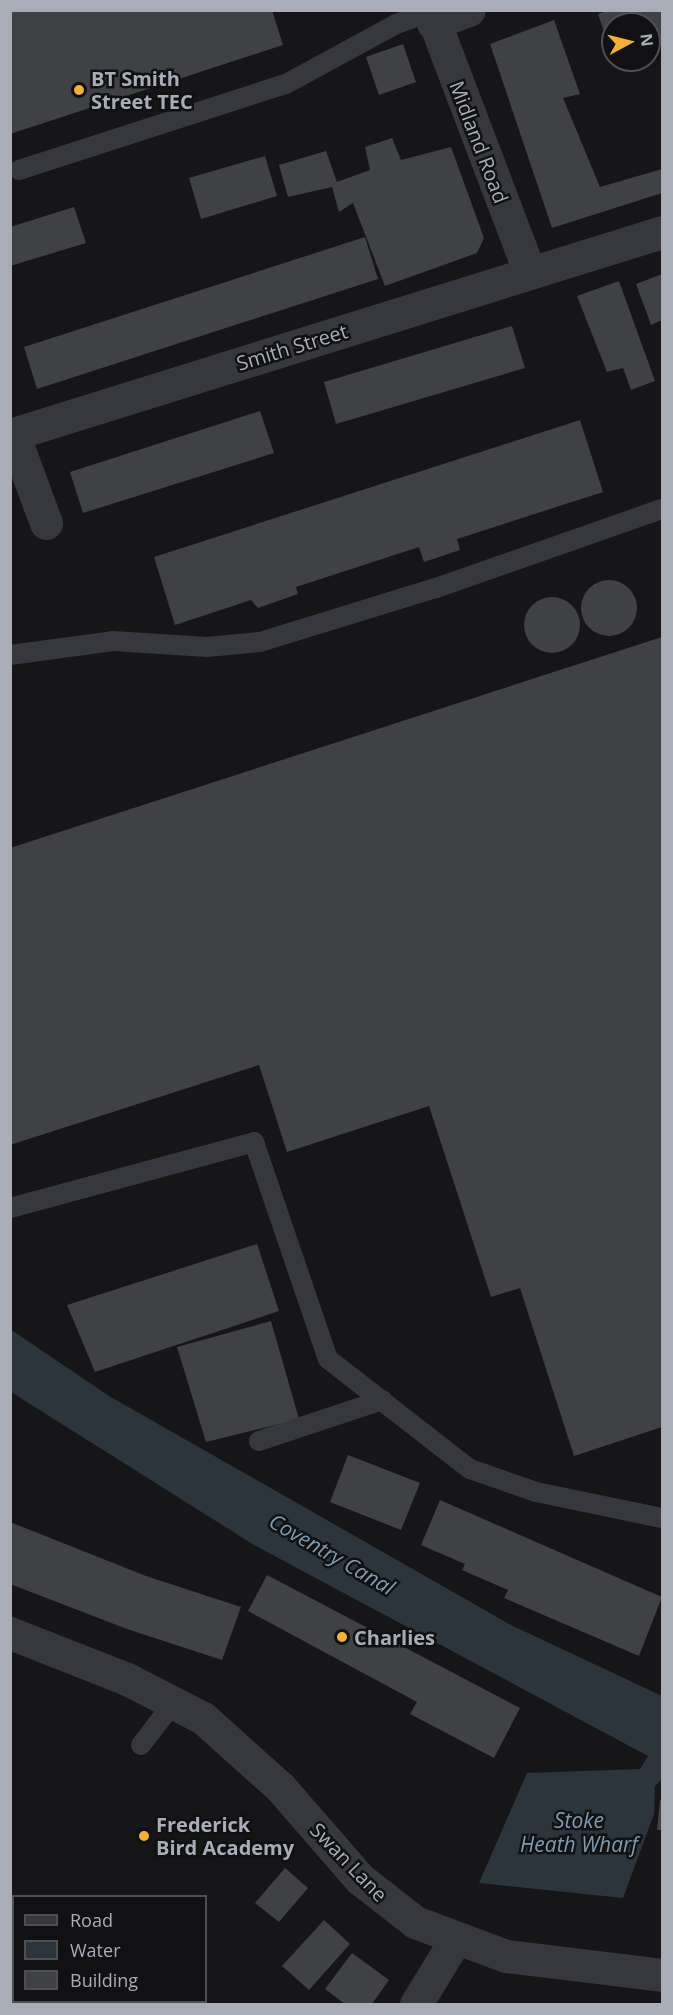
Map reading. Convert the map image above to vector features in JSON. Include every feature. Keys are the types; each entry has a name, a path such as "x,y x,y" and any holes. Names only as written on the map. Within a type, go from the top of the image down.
{"street":[{"path":"431,15 470,10"},
{"name":"Midland Road","path":"431,15 530,273"},
{"name":"Smith Street","path":"46,523 13,434 663,232"},
{"name":"Swan Lane","path":"10,1633 174,1702 203,1718 260,1767 379,1896 415,1922 455,1941 516,1958 663,1975"},
{"path":"416,2004 455,1941"}],"lane":[{"path":"19,170 286,84 396,24 431,15"},
{"path":"10,655 112,641 207,647 260,642 436,588 663,509"},
{"path":"10,1208 254,1142 328,1359 470,1469 536,1492 663,1518"},
{"path":"259,1441 382,1400"},
{"path":"141,1745 174,1702"}],"water":[{"path":"10,1329 109,1396 511,1625 662,1696 662,1779 655,1786 654,1814 623,1898 479,1883 527,1773 640,1769 648,1756 254,1545 11,1392"}],"building":[{"name":"BT Smith Street TEC","path":"10,10 272,10 283,45 10,134"},
{"path":"609,10 662,10 662,40 661,12 604,12"},
{"path":"554,20 580,94 563,98 600,187 662,169 662,193 552,228 490,44"},
{"path":"403,44 416,82 379,95 366,57"},
{"path":"392,138 401,160 451,147 484,238 477,253 385,286 353,203 339,212 332,187 288,197 279,165 326,151 337,182 370,170 365,147"},
{"path":"265,156 277,196 201,219 189,178"},
{"path":"74,207 86,243 10,266 10,227"},
{"path":"365,237 378,279 37,389 24,347"},
{"path":"662,274 662,320 651,325 636,284"},
{"path":"619,281 655,381 631,390 623,368 607,372 577,296"},
{"path":"512,326 525,368 336,424 324,382"},
{"path":"260,411 274,453 83,513 70,472"},
{"path":"580,420 603,492 457,539 460,550 424,562 419,547 296,587 298,594 258,608 251,600 175,625 154,557"},
{"path":"609,580 620,582 629,588 635,597 637,608 635,619 629,628 620,634 609,636 598,634 589,628 583,619 581,608 583,597 589,588 598,582"},
{"path":"552,597 563,599 572,605 578,614 580,625 578,636 572,645 563,651 552,653 541,651 532,645 526,636 524,625 526,614 532,605 541,599"},
{"path":"662,637 662,1427 574,1456 520,1288 491,1297 429,1106 287,1152 259,1065 10,1145 10,848"},
{"path":"257,1244 279,1311 95,1372 67,1305"},
{"path":"271,1321 299,1419 206,1442 177,1347"},
{"path":"348,1455 420,1483 401,1530 330,1502"},
{"path":"440,1500 662,1597 639,1656 504,1598 508,1590 462,1570 465,1564 421,1545"},
{"path":"10,1522 146,1576 241,1607 222,1660 127,1629 10,1584"},
{"name":"Charlies","path":"267,1575 520,1708 494,1758 410,1714 417,1702 248,1611"},
{"path":"660,1800 662,1800 662,1830 657,1830"},
{"path":"285,1868 308,1888 279,1922 255,1903"},
{"path":"324,1920 350,1944 309,1990 282,1966"},
{"path":"352,1953 389,1980 372,2004 345,2004 325,1989"},
{"path":"10,1990 12,2003 54,2003 10,2004"}],"place":[{"name":"BT Smith Street TEC","path":"79,90"},
{"name":"Charlies","path":"342,1637"},
{"name":"Frederick Bird Academy","path":"144,1836"}],"water label":[{"name":"Coventry Canal","path":"332,1554"},
{"name":"Stoke Heath Wharf","path":"579,1832"}]}
